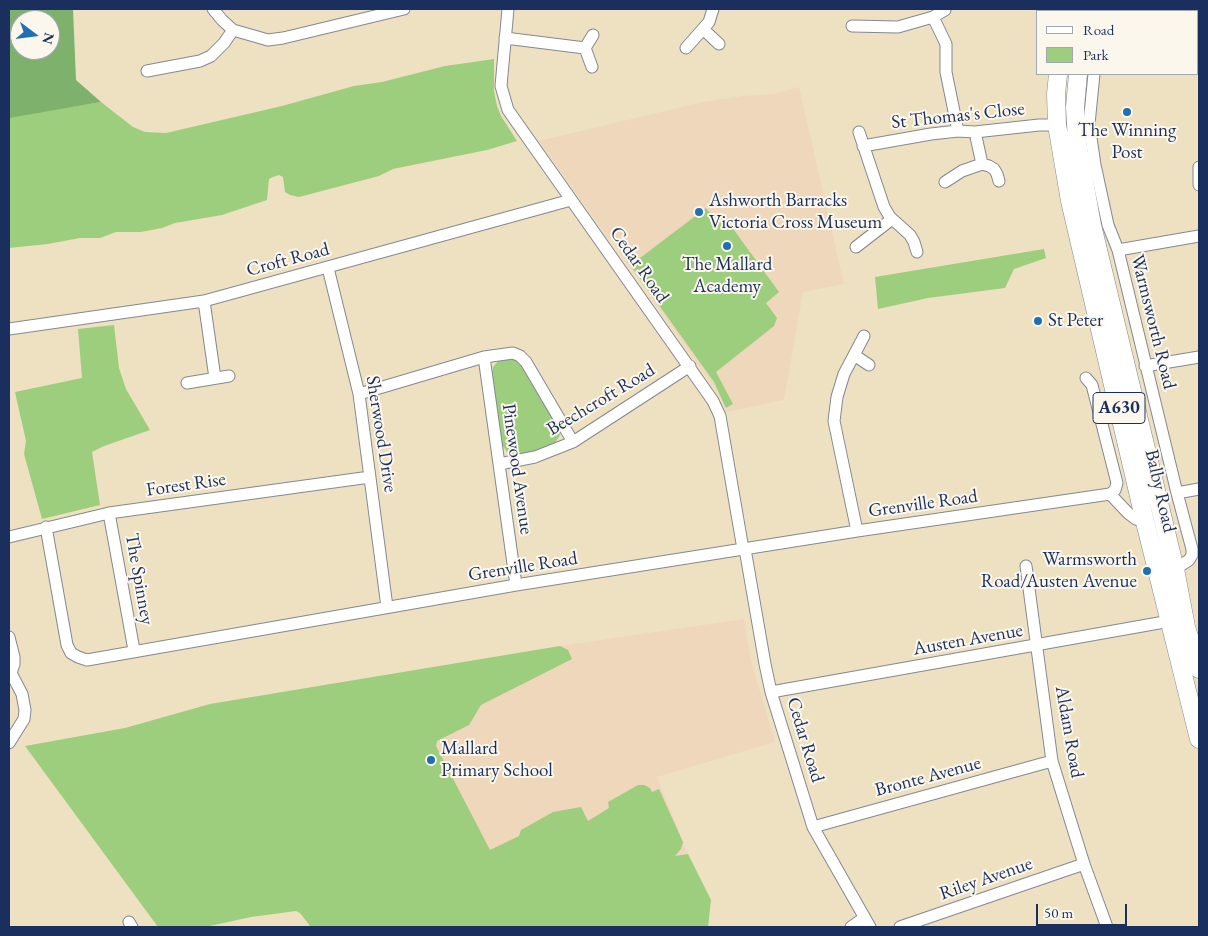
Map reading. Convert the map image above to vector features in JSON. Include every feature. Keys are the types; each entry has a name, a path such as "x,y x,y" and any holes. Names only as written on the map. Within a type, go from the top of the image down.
{"main road":[{"name":"Balby Road","path":"1058,75 1056,94 1057,126 1070,201 1145,522 1185,624 1199,669"},
{"name":"Balby Road","path":"1078,75 1075,107 1080,166 1093,229 1175,569 1185,624 1199,739"}],"street":[{"path":"213,9 233,30 268,40 404,9"},
{"name":"Cedar Road","path":"508,9 500,86 508,110 690,366 713,401 720,416 765,664 772,692 813,827 867,923"},
{"path":"686,48 709,22 713,9"},
{"path":"852,26 898,27 933,17 945,10"},
{"path":"933,17 946,44 946,72 958,131"},
{"path":"147,71 200,61 211,56 224,43 233,30"},
{"path":"703,30 719,44"},
{"path":"585,48 593,35"},
{"path":"505,38 585,48"},
{"path":"585,48 592,67"},
{"name":"Warmsworth Road","path":"1094,75 1089,124 1108,225 1118,250 1145,366 1192,549 1192,555 1189,560 1175,569"},
{"name":"St Thomas's Close","path":"863,146 958,131 975,132 1039,125 1057,126"},
{"path":"859,132 879,197 892,219 910,235 917,252"},
{"path":"975,132 982,164"},
{"path":"945,182 962,171 982,164 994,169 998,174 999,181"},
{"path":"1199,167 1199,185"},
{"name":"Croft Road","path":"9,329 204,301 571,200"},
{"path":"856,247 892,219"},
{"path":"1118,250 1199,236"},
{"name":"Sherwood Drive","path":"328,268 359,394 387,607"},
{"path":"204,301 215,378"},
{"path":"857,531 834,421 837,397 844,374 864,336"},
{"path":"359,394 484,357 507,353 520,356 526,362 573,442"},
{"path":"854,355 869,365"},
{"name":"Pinewood Avenue","path":"484,357 516,586"},
{"path":"1145,366 1199,357"},
{"name":"Beechcroft Road","path":"499,464 536,457 573,442 690,366"},
{"path":"187,383 229,376"},
{"path":"1086,378 1092,385 1116,483 1115,490 1110,494 1128,513 1136,519 1145,522"},
{"name":"Forest Rise","path":"9,537 109,513 370,477"},
{"path":"1177,494 1199,489"},
{"name":"Grenville Road","path":"46,527 67,645 71,653 87,660 134,650 387,607 744,549 1110,494"},
{"name":"The Spinney","path":"109,513 134,650"},
{"name":"Aldam Road","path":"1026,566 1052,761 1084,864 1107,927"},
{"name":"Austen Avenue","path":"772,692 1038,645 1185,624"},
{"path":"9,637 14,657 14,664 10,674 22,694 25,710 24,719 9,743"},
{"name":"Bronte Avenue","path":"813,827 1052,761"},
{"name":"Riley Avenue","path":"900,927 1084,864"},
{"path":"851,927 867,923"}],"shaded area":[{"name":"The Mallard Academy","path":"799,87 844,284 803,292 784,400 727,412 716,390 620,253 620,240 608,238 539,141 703,102 773,94"},
{"name":"Mallard Primary School","path":"744,619 751,661 775,742 657,777 688,854 311,927 300,913 289,911 210,704 560,646"}],"green space":[{"path":"9,9 73,9 76,80 101,102 9,118"},
{"path":"494,59 494,91 497,106 517,141 487,150 393,169 379,176 299,197 285,192 283,177 279,175 269,179 267,200 222,215 175,223 162,228 141,232 116,232 100,238 80,238 9,248 9,117 101,102 133,127 145,132 166,133 282,106 354,86 382,82 445,66"},
{"path":"706,208 716,221 723,215 779,292 766,303 777,318 774,326 716,372 733,404 726,408 714,382 626,259 640,258"},
{"path":"1044,249 1046,258 1014,269 1005,288 928,298 878,309 875,277"},
{"path":"114,325 119,368 126,389 150,430 92,452 100,505 42,519 24,454 26,441 15,392 82,378 78,329"},
{"path":"514,358 522,365 560,428 560,435 554,445 521,456 515,456 507,452 502,445 492,374 493,367 499,360"},
{"name":"Mallard Primary School","path":"560,646 568,650 572,659 481,705 469,725 437,741 436,746 490,850 519,836 521,830 553,812 581,807 588,821 609,808 608,802 638,785 650,788 652,792 659,789 683,842 681,849 675,856 688,854 711,900 708,927 311,927 300,913 296,911 251,917 205,927 158,927 25,746 125,728 210,704"}],"place":[{"name":"The Winning Post","path":"1127,112"},
{"name":"Ashworth Barracks Victoria Cross Museum","path":"699,212"},
{"name":"The Mallard Academy","path":"727,246"},
{"name":"St Peter","path":"1038,321"},
{"name":"Warmsworth Road/Austen Avenue","path":"1147,571"},
{"name":"Mallard Primary School","path":"431,760"}]}
